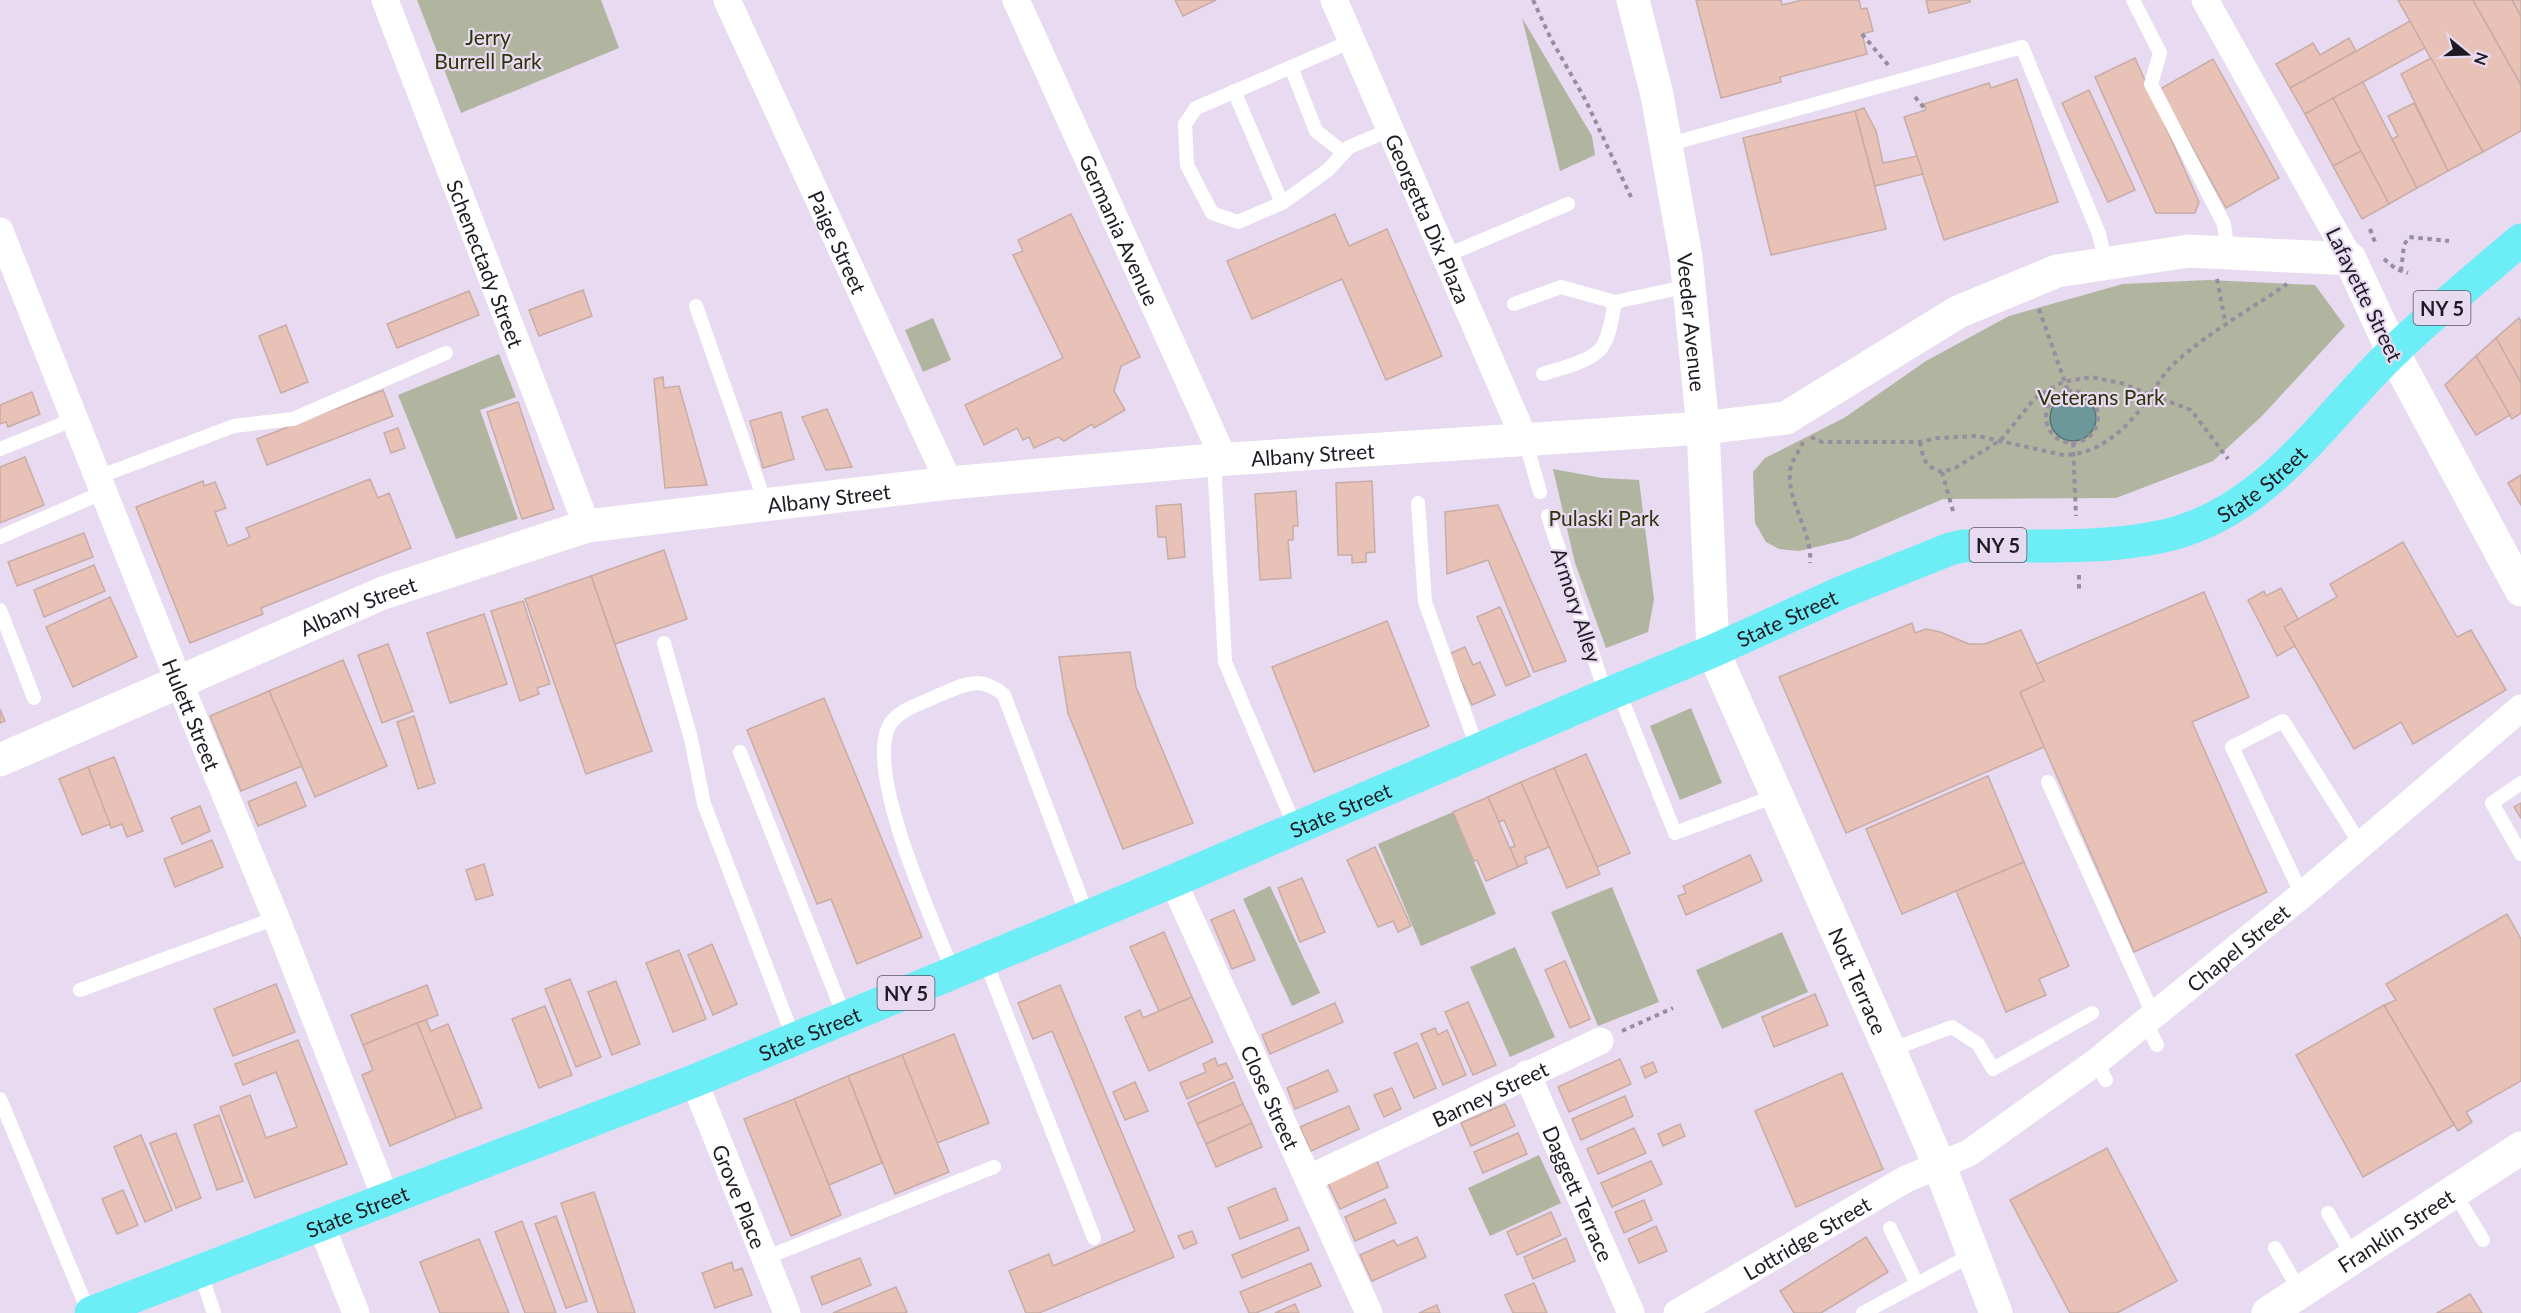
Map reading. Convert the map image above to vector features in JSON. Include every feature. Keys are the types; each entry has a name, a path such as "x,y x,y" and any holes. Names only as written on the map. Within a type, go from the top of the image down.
{"main road":[{"name":"State Street","path":"90,1313 694,1081 1173,882 1612,692 1713,651 1840,593 1963,546 2122,542 2160,537 2216,518 2250,497 2284,468 2393,352 2464,287 2521,240"}],"street":[{"name":"Schenectady Street","path":"385,0 587,526"},
{"name":"Paige Street","path":"727,0 949,483"},
{"name":"Germania Avenue","path":"1016,0 1219,459"},
{"name":"Georgetta Dix Plaza","path":"1334,0 1524,438"},
{"name":"Veeder Avenue","path":"1633,0 1657,95 1686,257 1703,428 1713,651"},
{"name":"Lafayette Street","path":"2205,0 2369,253 2393,352 2521,590"},
{"name":"Hulett Street","path":"0,231 178,682 276,918 386,1199"},
{"path":"1703,428 1786,418 1958,312 2057,271 2189,251 2222,264 2369,253"},
{"name":"Albany Street","path":"0,760 383,593 587,526 949,483 1219,459 1703,428"},
{"name":"Nott Terrace","path":"1713,651 1890,1050 1940,1167 1996,1313"},
{"name":"Chapel Street","path":"1940,1167 1970,1153 2101,1071 2149,1018 2302,896 2521,708"},
{"name":"Close Street","path":"1173,882 1369,1313"},
{"name":"Barney Street","path":"1308,1179 1600,1041"},
{"name":"Daggett Terrace","path":"1527,1074 1631,1313"},
{"name":"Grove Place","path":"694,1081 787,1313"},
{"name":"Franklin Street","path":"2268,1313 2521,1148"},
{"name":"Lottridge Street","path":"1677,1313 1906,1179 1940,1167"},
{"path":"321,1225 356,1313"}],"lane":[{"path":"2133,0 2160,53 2151,84 2224,224 2222,264"},
{"path":"1352,41 1196,108 1185,124 1187,165 1212,213 1238,222 1282,203 1328,170 1349,147 1390,130"},
{"path":"1666,145 2022,47 2099,234 2106,264"},
{"path":"1291,67 1316,131 1344,153"},
{"path":"1234,91 1282,203"},
{"path":"1445,256 1568,204"},
{"path":"1514,304 1561,287 1615,303 1689,286"},
{"path":"1543,374 1582,361 1601,349 1610,329 1615,303"},
{"path":"696,306 766,505"},
{"path":"0,537 101,484 234,426 293,419 446,353"},
{"path":"0,448 75,419"},
{"path":"1524,438 1540,492"},
{"path":"1219,459 1225,662 1296,829"},
{"path":"1418,503 1425,602 1478,750"},
{"name":"Armory Alley","path":"1548,516 1612,692 1676,833 1778,795"},
{"path":"0,610 34,698"},
{"path":"664,644 691,739 704,804 794,1039"},
{"path":"954,973 892,812 886,772 886,742 888,727 900,713 958,687 977,681 993,686 1004,695 1088,917"},
{"path":"2302,896 2232,747 2283,721 2361,845"},
{"path":"740,752 845,1018"},
{"path":"2048,782 2149,1018 2157,1045"},
{"path":"2521,783 2492,803 2521,854"},
{"path":"80,990 276,918"},
{"path":"985,960 1094,1238"},
{"path":"1890,1050 1952,1027 1978,1044 1993,1069 2092,1013"},
{"path":"0,1099 90,1313"},
{"path":"765,1258 994,1167"},
{"path":"2454,1192 2483,1240"},
{"path":"2328,1213 2354,1258"},
{"path":"1890,1228 1917,1284"},
{"path":"2275,1248 2301,1293"},
{"path":"1863,1313 1973,1254"},
{"path":"200,1271 214,1313"}],"path":[{"path":"1533,0 1551,39 1587,101 1631,197"},
{"path":"2370,229 2369,253 2385,260 2396,270 2408,273"},
{"path":"2401,271 2404,245 2409,237 2449,241"},
{"path":"2222,264 2226,326"},
{"path":"1810,563 1811,552 1797,508 1789,471 1807,435 1822,442 1920,442 1938,438 1978,436 2063,455 2093,451 2112,437 2139,411 2163,375 2178,360 2200,342 2295,279"},
{"path":"2037,302 2068,392"},
{"path":"1920,442 1923,460 1931,468 1942,472 1955,468 2001,440 2035,398 2063,382 2091,377 2121,383 2191,410 2228,459"},
{"path":"2068,392 2084,394 2091,399 2098,414 2098,423 2089,437 2073,443 2057,438 2048,424 2048,407 2053,400 2068,392"},
{"path":"2073,443 2076,516"},
{"path":"1942,472 1953,511"},
{"path":"1600,1041 1673,1008"}],"green space":[{"name":"Jerry Burrell Park","path":"417,0 601,0 619,48 461,113"},
{"path":"1522,18 1592,136 1595,155 1560,171"},
{"name":"Veterans Park","path":"2208,280 2315,285 2345,326 2262,416 2213,461 2116,498 1943,499 1850,539 1799,551 1779,549 1766,542 1755,523 1753,472 1765,458 1844,418 1926,361 2009,316 2123,284"},
{"path":"933,318 951,360 923,372 905,330"},
{"path":"499,354 516,397 480,410 518,519 456,539 398,395"},
{"name":"Pulaski Park","path":"1553,469 1602,478 1639,480 1654,599 1648,632 1606,648 1575,563"},
{"path":"1691,708 1722,783 1680,800 1650,726"},
{"path":"1453,812 1496,914 1421,946 1378,844"},
{"path":"1270,886 1320,993 1292,1006 1243,899"},
{"path":"1612,887 1659,1002 1598,1026 1551,912"},
{"path":"1782,932 1808,992 1722,1029 1696,970"},
{"path":"1515,947 1555,1037 1510,1057 1470,967"},
{"path":"1539,1155 1561,1203 1490,1236 1468,1188"}],"shaded area":[{"path":"2073,395 2089,402 2096,418 2089,434 2073,441 2057,434 2050,418 2057,402"}],"building":[{"path":"1175,0 1216,0 1183,16"},
{"path":"1696,0 1781,0 1782,5 1802,0 1859,0 1861,9 1867,8 1873,31 1862,34 1867,54 1780,77 1781,82 1721,98"},
{"path":"1926,0 1970,0 1970,2 1929,13"},
{"path":"2398,0 2473,0 2521,85 2521,131 2483,152"},
{"path":"2473,0 2512,0 2521,16 2521,85"},
{"path":"2512,0 2521,0 2521,16"},
{"path":"2410,21 2425,48 2305,114 2290,88"},
{"path":"2349,38 2356,51 2290,88 2276,64 2313,43 2320,55"},
{"path":"2135,58 2199,202 2195,213 2156,213 2095,77"},
{"path":"2431,58 2483,152 2448,171 2401,74"},
{"path":"2213,59 2279,178 2226,208 2160,89"},
{"path":"2017,79 2058,202 1944,240 1904,117 1926,110 1924,104 1989,83 1991,88"},
{"path":"2363,82 2417,188 2389,204 2333,98"},
{"path":"2089,90 2135,190 2108,202 2062,103"},
{"path":"2333,98 2361,151 2333,166 2305,114"},
{"path":"2414,103 2448,171 2417,188 2392,139 2398,136 2388,116"},
{"path":"1864,108 1876,131 1883,163 1917,156 1923,174 1875,186 1855,111"},
{"path":"1855,111 1886,229 1771,255 1743,138"},
{"path":"2361,151 2389,204 2362,219 2333,166"},
{"path":"1071,214 1140,357 1121,366 1114,391 1125,410 1094,428 1092,424 1064,441 1058,437 1034,448 1029,437 1023,440 1017,428 984,445 965,405 1063,358 1013,255 1023,251 1018,240"},
{"path":"1335,214 1349,246 1387,229 1442,356 1386,380 1342,279 1252,319 1227,261"},
{"path":"583,290 592,316 539,336 529,310"},
{"path":"469,291 479,315 397,348 387,324"},
{"path":"2519,318 2521,321 2521,383 2496,338"},
{"path":"286,325 308,382 281,393 259,336"},
{"path":"2496,338 2521,383 2521,413 2512,419 2476,356"},
{"path":"2476,356 2510,415 2476,435 2445,385"},
{"path":"663,377 664,388 679,386 707,485 665,488 654,379"},
{"path":"383,390 393,416 267,465 257,439"},
{"path":"32,392 40,414 8,427 6,422 0,424 0,405"},
{"path":"518,402 554,509 522,519 487,412"},
{"path":"827,409 852,467 826,470 802,417"},
{"path":"781,412 794,459 763,468 750,421"},
{"path":"398,428 405,448 391,453 384,433"},
{"path":"25,457 44,505 0,523 0,467"},
{"path":"2521,475 2521,505 2508,483"},
{"path":"370,479 378,498 389,493 411,548 261,608 263,614 190,643 136,507 203,481 204,486 215,482 226,508 215,512 228,546 250,537 246,528"},
{"path":"1372,481 1375,552 1366,553 1366,562 1352,563 1352,555 1338,555 1336,483"},
{"path":"1296,491 1298,526 1293,526 1293,540 1288,540 1291,578 1260,580 1255,494"},
{"path":"1181,504 1185,557 1168,559 1166,537 1158,537 1156,506"},
{"path":"1498,505 1566,661 1534,672 1488,560 1447,574 1445,512"},
{"path":"84,533 93,557 17,586 8,562"},
{"path":"2403,542 2457,637 2471,630 2506,690 2413,744 2401,722 2354,749 2284,627 2337,597 2330,584"},
{"path":"664,550 687,619 615,644 591,576"},
{"path":"94,565 105,591 44,617 34,590"},
{"path":"591,576 652,751 586,774 525,599"},
{"path":"2281,588 2298,619 2284,627 2295,646 2277,656 2248,600 2264,591 2266,596"},
{"path":"2204,592 2249,697 2192,722 2267,892 2134,952 2020,692 2044,681 2036,664"},
{"path":"110,597 137,657 73,687 46,627"},
{"path":"523,601 550,684 537,688 539,694 520,701 491,611"},
{"path":"1500,607 1530,676 1506,686 1477,617"},
{"path":"484,614 507,684 450,703 427,633"},
{"path":"1387,621 1429,726 1314,772 1272,667"},
{"path":"1912,623 1915,633 1926,629 1969,644 1985,644 2021,630 2044,681 2020,692 2044,747 1846,833 1779,677"},
{"path":"388,644 413,711 382,723 358,655"},
{"path":"1465,647 1473,665 1480,662 1495,695 1472,705 1449,654"},
{"path":"1130,652 1136,687 1193,823 1123,849 1068,713 1059,657"},
{"path":"343,660 387,766 315,797 269,691"},
{"path":"269,691 302,766 241,791 210,716"},
{"path":"824,698 922,937 857,964 831,899 817,904 747,730"},
{"path":"0,709 5,721 0,723"},
{"path":"414,716 435,783 418,789 397,722"},
{"path":"1586,754 1630,853 1597,867 1554,768"},
{"path":"114,757 143,831 127,837 122,824 111,828 88,767"},
{"path":"88,767 110,824 82,835 59,779"},
{"path":"1554,768 1600,874 1567,888 1521,782"},
{"path":"1988,776 2024,862 1902,914 1866,829"},
{"path":"296,782 306,806 258,826 248,802"},
{"path":"1521,782 1549,847 1525,857 1527,863 1518,867 1510,848 1515,846 1504,820 1499,822 1488,797"},
{"path":"1488,797 1518,867 1486,881 1477,860 1474,861 1453,812"},
{"path":"2521,803 2521,818 2514,807"},
{"path":"200,806 210,831 182,844 171,818"},
{"path":"212,840 223,867 175,887 164,859"},
{"path":"1375,847 1411,926 1398,932 1393,921 1378,927 1347,860"},
{"path":"1750,855 1762,881 1686,915 1678,896 1686,893 1683,886"},
{"path":"2024,862 2069,966 2039,979 2046,995 2006,1012 1956,891"},
{"path":"484,864 493,895 476,900 466,870"},
{"path":"1302,878 1325,932 1300,942 1278,888"},
{"path":"1234,910 1255,960 1232,969 1211,920"},
{"path":"2507,914 2521,939 2521,1081 2466,1112 2472,1122 2458,1131 2384,1005 2396,1000 2386,984"},
{"path":"1164,932 1192,997 1159,1011 1130,947"},
{"path":"712,944 737,1004 713,1015 688,955"},
{"path":"679,950 706,1019 673,1032 646,963"},
{"path":"1565,961 1590,1019 1570,1028 1545,970"},
{"path":"570,979 601,1057 576,1067 545,989"},
{"path":"616,981 640,1044 612,1055 588,992"},
{"path":"276,984 295,1032 233,1056 214,1009"},
{"path":"427,985 438,1015 363,1045 351,1015"},
{"path":"1060,985 1174,1257 1039,1313 1026,1313 1009,1271 1049,1254 1053,1266 1135,1231 1052,1031 1033,1039 1018,1003"},
{"path":"1815,994 1828,1025 1774,1047 1762,1017"},
{"path":"1192,997 1213,1042 1149,1071 1125,1017 1140,1010 1143,1018"},
{"path":"1468,1002 1496,1065 1473,1075 1445,1012"},
{"path":"1335,1003 1343,1022 1270,1054 1262,1035"},
{"path":"2384,1005 2454,1125 2363,1177 2296,1055"},
{"path":"545,1006 572,1075 539,1088 512,1019"},
{"path":"426,1020 431,1031 448,1024 482,1108 456,1118 417,1023"},
{"path":"417,1023 456,1118 390,1146 362,1075 373,1070 363,1045"},
{"path":"1435,1028 1438,1035 1447,1030 1466,1075 1443,1085 1421,1034"},
{"path":"954,1034 989,1123 937,1143 902,1055"},
{"path":"298,1040 347,1164 255,1198 220,1107 250,1095 266,1138 297,1127 276,1072 243,1085 235,1064"},
{"path":"1417,1043 1436,1088 1414,1098 1394,1053"},
{"path":"902,1055 949,1172 895,1194 848,1076"},
{"path":"1215,1058 1218,1066 1226,1063 1233,1078 1187,1099 1180,1083 1206,1072 1203,1064"},
{"path":"1620,1059 1631,1084 1569,1112 1558,1087"},
{"path":"1653,1062 1657,1072 1645,1078 1641,1067"},
{"path":"1328,1070 1338,1091 1295,1109 1287,1088"},
{"path":"1842,1073 1883,1169 1796,1207 1755,1111"},
{"path":"848,1076 882,1163 829,1185 794,1099"},
{"path":"1135,1082 1148,1111 1125,1120 1113,1092"},
{"path":"1234,1082 1243,1104 1197,1124 1188,1103"},
{"path":"1392,1088 1401,1109 1384,1117 1374,1095"},
{"path":"1625,1096 1633,1116 1581,1140 1572,1119"},
{"path":"794,1099 841,1215 791,1236 744,1119"},
{"path":"1243,1104 1252,1123 1206,1144 1197,1124"},
{"path":"1505,1104 1515,1126 1471,1146 1461,1123"},
{"path":"1349,1106 1359,1129 1311,1151 1300,1127"},
{"path":"219,1115 243,1181 217,1190 194,1125"},
{"path":"1252,1123 1262,1147 1216,1167 1206,1144"},
{"path":"1680,1124 1685,1136 1663,1146 1658,1134"},
{"path":"1634,1128 1646,1153 1598,1174 1587,1149"},
{"path":"176,1133 201,1198 176,1208 150,1143"},
{"path":"1518,1133 1527,1154 1483,1173 1474,1152"},
{"path":"141,1135 172,1210 145,1222 114,1147"},
{"path":"2107,1148 2177,1281 2117,1313 2070,1313 2010,1200"},
{"path":"1377,1161 1388,1187 1340,1209 1328,1183"},
{"path":"1651,1161 1662,1184 1612,1207 1601,1183"},
{"path":"1275,1188 1288,1220 1240,1239 1228,1208"},
{"path":"123,1190 138,1225 117,1234 102,1199"},
{"path":"594,1192 635,1313 598,1313 561,1203"},
{"path":"1385,1199 1396,1223 1355,1241 1345,1217"},
{"path":"1644,1200 1652,1220 1624,1233 1615,1212"},
{"path":"1551,1212 1561,1235 1517,1255 1507,1232"},
{"path":"556,1216 587,1301 566,1308 535,1224"},
{"path":"522,1221 556,1313 525,1313 495,1232"},
{"path":"1656,1226 1667,1251 1639,1263 1628,1239"},
{"path":"1299,1227 1309,1250 1242,1278 1232,1255"},
{"path":"1192,1231 1197,1243 1184,1249 1178,1236"},
{"path":"1417,1237 1426,1257 1372,1281 1360,1255 1394,1240 1397,1246"},
{"path":"1866,1237 1888,1272 1821,1313 1794,1313 1780,1291"},
{"path":"1566,1238 1575,1261 1533,1279 1524,1257"},
{"path":"479,1239 509,1313 440,1313 420,1262"},
{"path":"860,1258 871,1285 822,1305 811,1277"},
{"path":"732,1262 734,1271 742,1268 752,1295 715,1308 702,1273"},
{"path":"1311,1263 1321,1286 1256,1313 1249,1313 1240,1292"},
{"path":"1534,1283 1547,1313 1513,1313 1505,1295"},
{"path":"896,1287 907,1312 833,1313"},
{"path":"2470,1294 2482,1313 2437,1313"},
{"path":"1295,1304 1299,1313 1275,1313"},
{"path":"1437,1305 1440,1313 1419,1313"}]}
